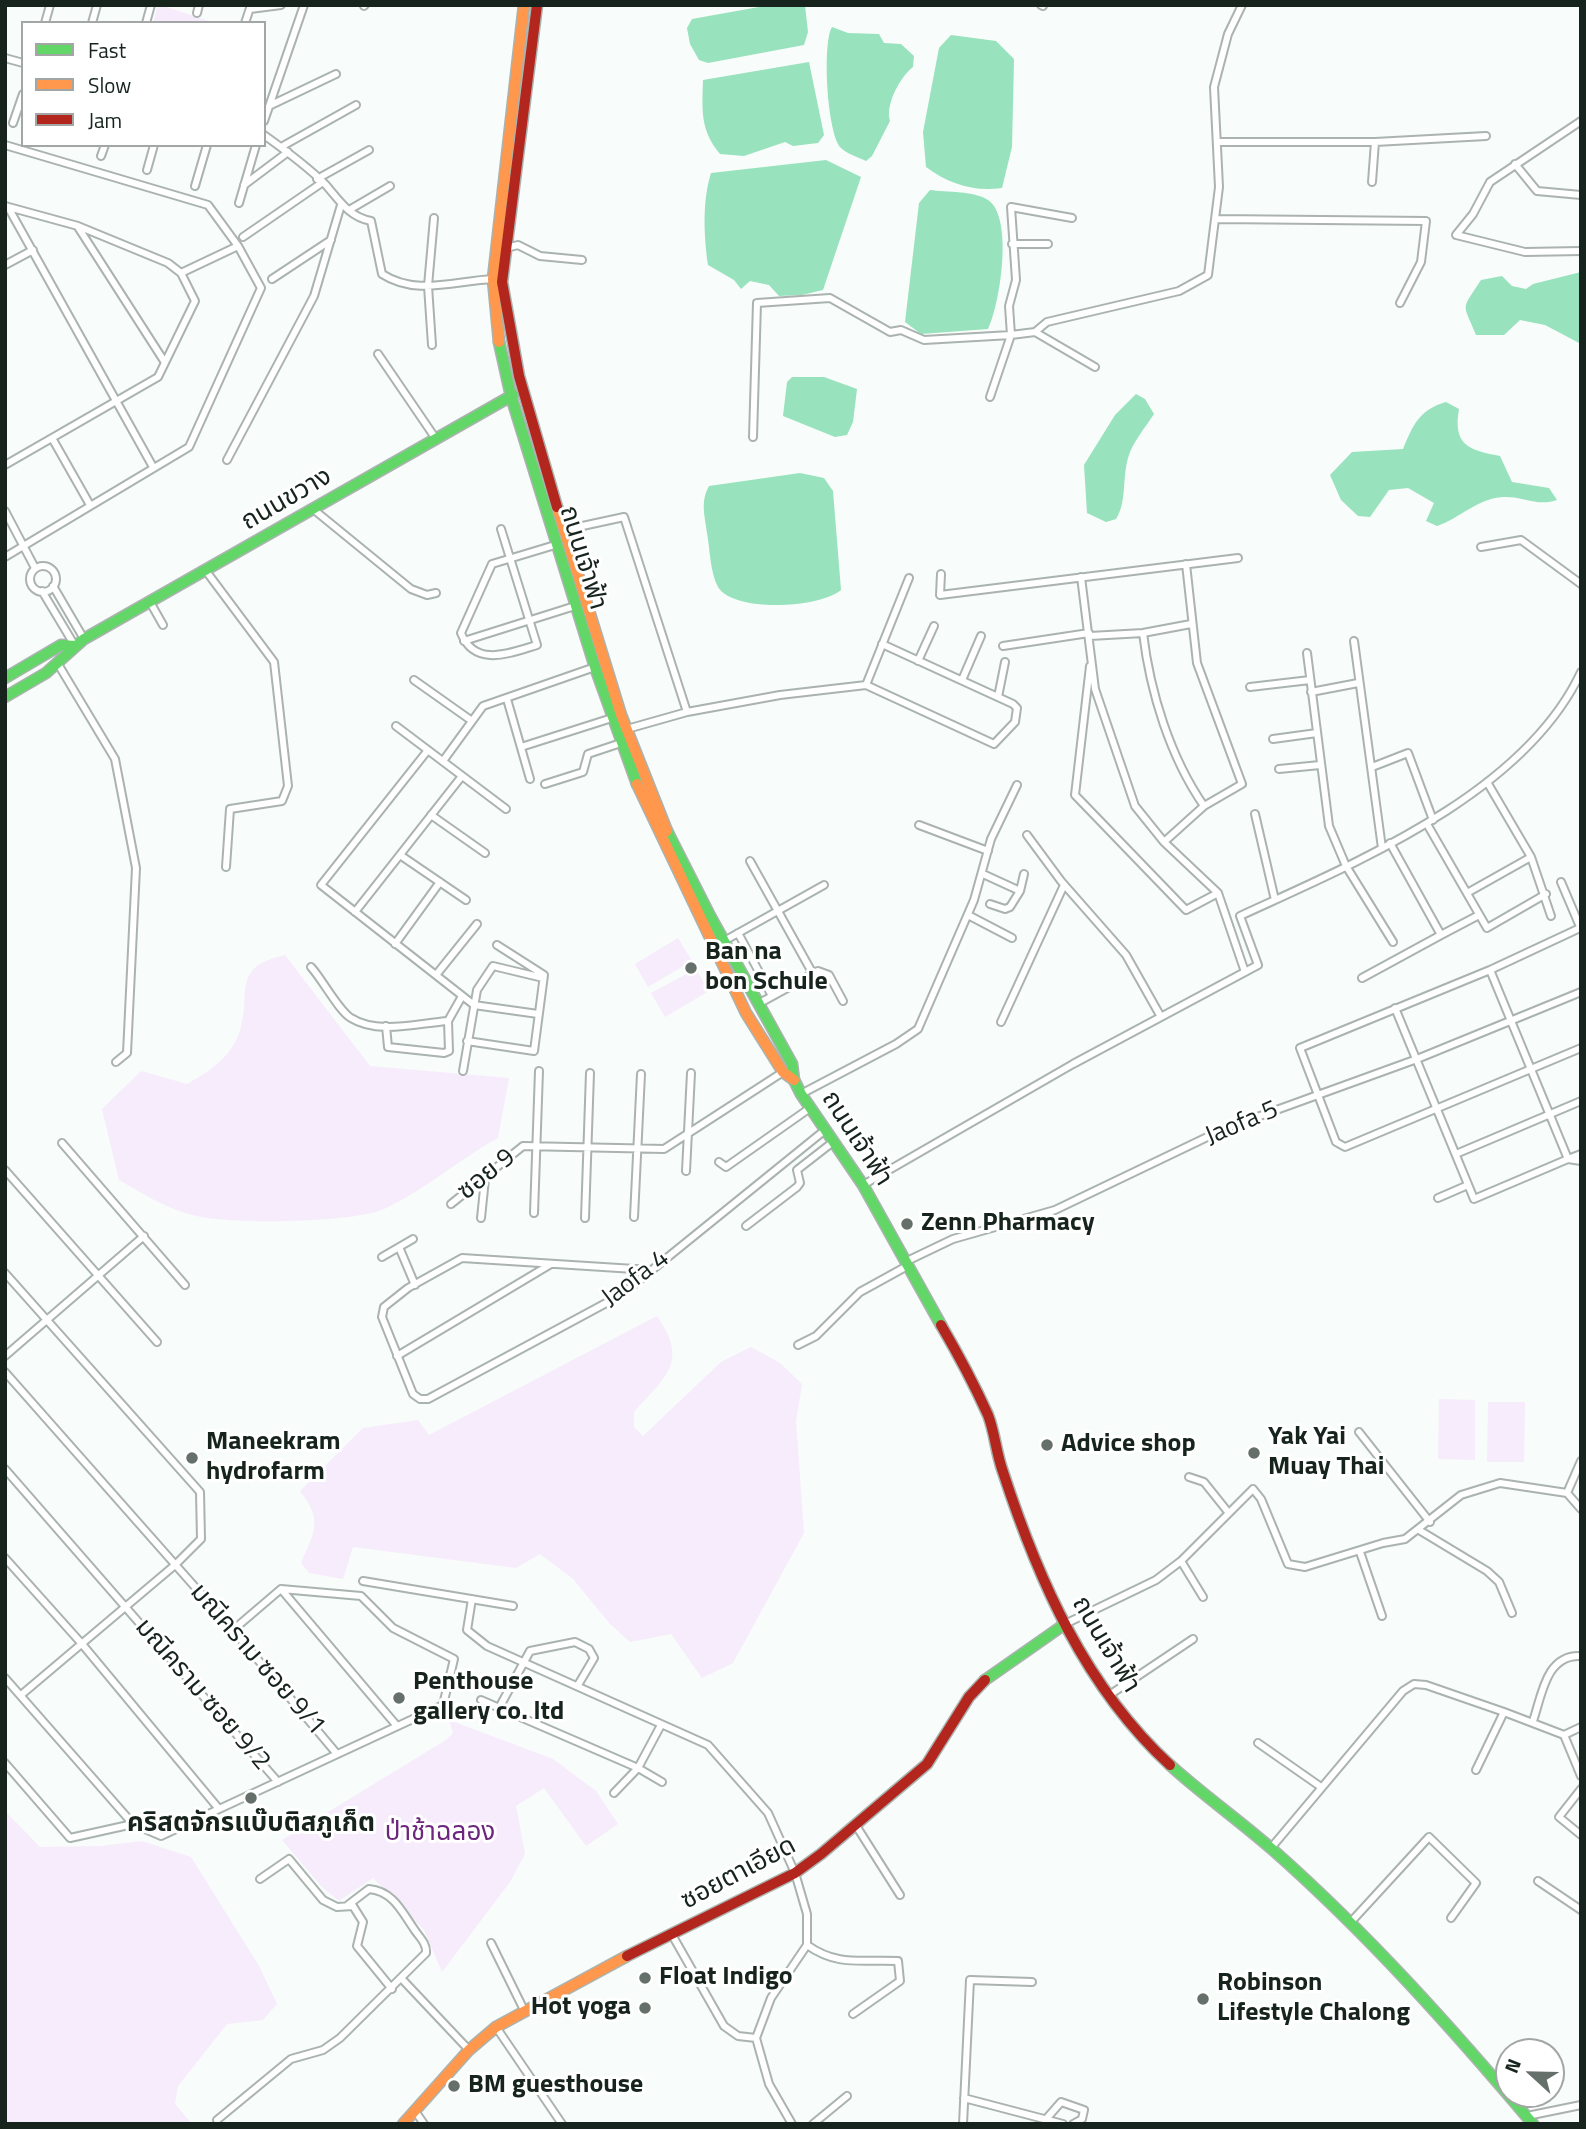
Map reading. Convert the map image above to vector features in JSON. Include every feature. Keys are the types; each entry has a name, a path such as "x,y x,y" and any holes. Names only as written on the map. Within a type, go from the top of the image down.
{"main road":[{"name":"ถนนเจ้าฟ้า","path":"524,5 493,279 498,337 555,545 611,718 665,851 746,1013 783,1072 794,1080"},
{"name":"ถนนเจ้าฟ้า","path":"537,5 506,248 503,293 515,394 564,530 627,729 664,824 723,941 792,1064 794,1080 801,1094 863,1185 908,1263 989,1418 1002,1470 1047,1589 1108,1696 1144,1741 1208,1800 1271,1848 1350,1923 1441,2016 1530,2120"},
{"name":"ถนนขวาง","path":"5,697 58,664 79,643 515,394"},
{"name":"ถนนขวาง","path":"5,678 61,645 79,643"},
{"name":"ซอยตาเอียด","path":"402,2124 469,2050 496,2026 671,1933 795,1873 927,1764 968,1697 985,1680 1065,1624"}],"street":[{"path":"197,13 199,5"},
{"path":"250,7 281,5"},
{"path":"266,116 304,5"},
{"path":"752,437 757,303 830,298 890,332 901,330 924,340 1011,335 1035,332 1047,322 1179,291 1208,275 1217,219 1218,142 1213,87 1228,34 1242,5"},
{"path":"271,105 336,74"},
{"path":"13,123 21,100"},
{"path":"281,147 356,105"},
{"path":"1581,121 1490,183 1473,214 1456,235 1525,252 1581,251"},
{"path":"266,136 320,180 341,205 360,219 371,221 382,274 398,284 428,286 493,279"},
{"path":"1218,142 1374,142 1486,136"},
{"path":"1372,182 1374,142"},
{"path":"5,145 208,205 238,246 261,288 189,447 5,557"},
{"path":"101,156 104,147"},
{"path":"147,170 153,147"},
{"path":"195,186 206,147"},
{"path":"239,203 255,147"},
{"path":"243,237 320,180 369,150"},
{"path":"244,185 288,152"},
{"path":"1516,164 1537,191 1581,194"},
{"path":"349,210 390,186"},
{"path":"227,460 314,296 341,205"},
{"path":"990,397 1011,335 1009,306 1016,280 1011,206 1072,218"},
{"path":"6,207 118,400 153,467"},
{"path":"5,465 158,377 195,301 181,273 168,263 78,226 6,207"},
{"path":"432,345 428,286 434,218"},
{"path":"1217,219 1426,221 1421,262 1401,303"},
{"path":"78,226 164,361"},
{"path":"272,279 331,240"},
{"path":"1012,244 1048,244"},
{"path":"506,248 518,245 540,256 582,260"},
{"path":"181,273 238,246"},
{"path":"5,265 33,250"},
{"path":"1035,332 1095,367"},
{"path":"378,354 436,439"},
{"path":"52,438 90,505"},
{"path":"313,509 411,589 427,595 436,593"},
{"path":"5,511 35,568"},
{"path":"564,530 624,517 688,712"},
{"path":"501,529 508,559 537,645 497,657 478,652 464,641 461,633 492,564 508,559 555,545"},
{"path":"1481,547 1521,540 1581,584"},
{"path":"941,573 940,595 1238,558"},
{"path":"1164,842 1204,806 1242,784 1197,663 1186,565"},
{"path":"47,566 53,571 53,586 79,643 41,591 31,584 30,576 35,568 47,566"},
{"path":"206,571 274,662 288,786 282,801 230,809 226,867"},
{"path":"1081,577 1095,689 1135,806 1164,842 1218,893 1244,972"},
{"path":"866,685 909,578"},
{"path":"41,591 53,586"},
{"path":"150,602 163,625"},
{"path":"464,641 575,606"},
{"path":"1003,646 1090,635 1143,633 1191,624"},
{"path":"918,661 934,626"},
{"path":"1143,633 1147,668 1183,776 1204,806"},
{"path":"962,680 981,636"},
{"path":"1353,641 1382,848"},
{"path":"627,729 688,712 780,695 866,685 994,744 1017,716 1016,706 881,644"},
{"path":"1307,653 1329,826 1346,866 1393,942"},
{"path":"1091,654 1075,795 1186,910 1218,893"},
{"path":"998,697 1005,662"},
{"path":"58,664 115,759 136,868 127,1053 116,1062"},
{"path":"443,761 483,706 595,667"},
{"path":"863,1185 1073,1063 1258,965 1240,916 1390,844 1430,822 1487,782 1520,753 1570,696 1581,672"},
{"path":"414,680 472,721"},
{"path":"1250,687 1310,680"},
{"path":"1311,692 1358,683"},
{"path":"507,699 530,779"},
{"path":"521,747 611,718"},
{"path":"396,726 506,808"},
{"path":"1273,739 1317,733"},
{"path":"545,784 583,772 588,754 621,743"},
{"path":"428,750 321,886 436,975 461,998 474,1005 538,1014"},
{"path":"1372,766 1408,753 1430,822 1487,928 1546,894"},
{"path":"1279,769 1320,765"},
{"path":"355,912 462,776"},
{"path":"1487,782 1531,857 1546,894 1551,916"},
{"path":"801,1094 896,1044 918,1029 968,915 988,851 1017,785"},
{"path":"1255,814 1275,900"},
{"path":"430,815 485,853"},
{"path":"919,825 988,851"},
{"path":"1027,835 1064,885 1126,955 1161,1017"},
{"path":"1390,844 1441,935"},
{"path":"400,855 466,900"},
{"path":"1467,893 1531,857"},
{"path":"750,861 813,974"},
{"path":"983,874 1020,891"},
{"path":"990,904 1005,909 1010,907 1020,891 1024,874"},
{"path":"395,944 440,882"},
{"path":"1561,882 1580,929 1490,970 1300,1048 1320,1094 1336,1142 1345,1147 1581,1048"},
{"path":"1001,1022 1064,885"},
{"path":"723,941 824,886"},
{"path":"968,915 1012,938"},
{"path":"1362,978 1479,915"},
{"path":"436,975 477,924"},
{"path":"738,933 772,996"},
{"path":"467,1041 534,1051 544,975 497,945"},
{"path":"463,1071 477,990 493,966 543,978"},
{"path":"311,967 351,1019 386,1026 448,1021"},
{"path":"1490,970 1568,1159"},
{"path":"758,1004 818,971 829,975 843,1001"},
{"name":"Jaofa 5","path":"798,1345 816,1336 860,1292 953,1239 1055,1210 1224,1129 1418,1059 1581,992"},
{"path":"386,1026 388,1047 444,1053 449,1051 448,1021 461,998"},
{"path":"1395,1008 1474,1199 1581,1154"},
{"path":"534,1213 539,1071"},
{"path":"537,1146 664,1149 783,1072"},
{"path":"585,1218 590,1073"},
{"path":"686,1171 691,1073"},
{"path":"634,1217 641,1074"},
{"path":"1456,1154 1581,1101"},
{"path":"719,1162 726,1167 810,1108"},
{"name":"Jaofa 4","path":"397,1356 413,1394 420,1399 428,1399 621,1295 825,1130"},
{"path":"746,1226 797,1187 800,1183 797,1170 834,1142"},
{"path":"62,1143 185,1285"},
{"name":"ซอย 9","path":"451,1204 523,1146 537,1146"},
{"path":"1568,1159 1581,1161"},
{"path":"5,1171 157,1342"},
{"path":"481,1218 485,1179"},
{"path":"1437,1198 1468,1185"},
{"path":"5,1356 144,1236"},
{"path":"382,1257 412,1239"},
{"path":"399,1247 415,1285"},
{"path":"552,1264 397,1356 382,1317 384,1307 415,1285 462,1258 650,1270"},
{"path":"5,1273 200,1492 201,1539 175,1565 21,1695"},
{"name":"มณีคราม ซอย 9/1","path":"5,1372 233,1630 337,1754"},
{"path":"1359,1432 1430,1521"},
{"path":"1567,1493 1581,1461"},
{"name":"มณีคราม ซอย 9/2","path":"5,1469 278,1782"},
{"path":"1189,1477 1204,1482 1228,1512"},
{"path":"1065,1624 1156,1580 1181,1561 1253,1489 1261,1499 1288,1564 1305,1567 1382,1543 1405,1539 1461,1494 1500,1483 1567,1493 1581,1508"},
{"path":"1419,1530 1487,1571 1499,1582 1513,1613"},
{"path":"1360,1552 1382,1616"},
{"path":"5,1559 82,1644 219,1809"},
{"path":"1181,1561 1203,1597"},
{"path":"363,1581 513,1606"},
{"path":"5,1678 133,1824 161,1836 443,1705 454,1659 393,1628 361,1596 281,1589 233,1630"},
{"path":"281,1589 397,1726"},
{"path":"472,1600 467,1630 487,1646 708,1745 768,1813 795,1873 807,1914 807,1945 771,1998 756,2038 769,2084 792,2124"},
{"path":"1108,1696 1193,1639"},
{"path":"499,1708 522,1661 535,1649 575,1642 589,1649 594,1658 579,1685"},
{"path":"1533,1721 1548,1676 1556,1663 1566,1657 1581,1656"},
{"path":"1271,1848 1403,1690 1414,1684 1426,1685 1533,1721 1564,1735 1581,1776"},
{"path":"481,1700 638,1768 662,1782"},
{"path":"1476,1770 1504,1712"},
{"path":"614,1793 638,1768 661,1725"},
{"path":"1564,1735 1581,1727"},
{"path":"1258,1743 1321,1787"},
{"path":"5,1763 70,1838 133,1824"},
{"path":"1581,1789 1559,1817 1581,1835"},
{"path":"855,1824 900,1895"},
{"path":"1350,1923 1429,1837 1476,1883 1451,1918"},
{"path":"260,1879 289,1859 323,1899 337,1907 353,1906 362,1919 357,1947 392,1989"},
{"path":"1538,1881 1579,1905"},
{"path":"217,2120 291,2059 323,2050 340,2038 423,1958 427,1949 406,1912 375,1889 362,1892 348,1905"},
{"path":"671,1933 724,2026 738,2036 756,2038"},
{"path":"491,1942 524,2010"},
{"path":"807,1945 820,1954 842,1962 898,1961 900,1981 853,2014"},
{"path":"401,1978 469,2050"},
{"path":"963,2124 970,1980 1032,1982"},
{"path":"496,2026 562,2124"},
{"path":"813,2124 847,2096"},
{"path":"964,2098 1063,2124"},
{"path":"1046,2118 1061,2102 1084,2110 1082,2119 1073,2124"},
{"path":"1530,2120 1581,2105"},
{"path":"415,2111 424,2124"}],"green space":[{"path":"158,5 161,5 208,21 154,21"},
{"path":"678,938 692,961 648,987 635,964"},
{"path":"285,955 370,1066 509,1078 498,1138 384,1209 368,1214 322,1220 267,1221 191,1215 169,1207 119,1180 102,1109 141,1071 187,1084 219,1062 232,1048 240,1030 246,983 250,974 268,960"},
{"path":"696,969 709,991 665,1017 651,993"},
{"path":"657,1316 667,1332 672,1357 664,1378 634,1412 634,1427 643,1436 721,1362 751,1347 780,1363 802,1384 796,1421 804,1533 733,1663 702,1678 671,1634 630,1642 610,1624 573,1579 540,1554 516,1568 353,1547 343,1579 309,1573 301,1563 313,1534 314,1518 300,1491 363,1428 418,1420 429,1435"},
{"path":"1439,1399 1475,1400 1475,1460 1438,1459"},
{"path":"1488,1402 1525,1402 1524,1462 1487,1462"},
{"name":"ป่าช้าฉลอง","path":"449,1720 553,1759 596,1791 618,1824 586,1846 544,1788 516,1806 525,1854 510,1882 442,1972 424,1930 373,1878 339,1901 321,1886 282,1840 446,1740 453,1733"},
{"path":"5,1811 40,1847 101,1846 142,1841 191,1857 259,1966 277,2004 263,2020 227,2024 178,2086 175,2104 192,2124 5,2124"}],"shaded area":[{"path":"770,5 805,5 808,32 804,45 708,63 699,60 690,44 687,28 692,19"},
{"path":"832,27 848,33 879,34 884,43 901,44 914,56 913,67 899,84 892,100 890,121 872,156 866,161 841,148 832,125 827,51"},
{"path":"951,35 996,41 1014,59 1012,147 1002,188 982,189 962,185 926,167 923,132 939,48"},
{"path":"809,62 824,135 818,143 793,146 785,142 744,156 720,154 706,128 703,80"},
{"path":"826,160 861,177 823,290 802,295 779,296 769,285 750,281 741,289 734,280 708,265 705,219 711,173"},
{"path":"930,190 976,195 988,200 996,209 1001,224 1002,262 997,301 988,329 921,334 905,322 919,203"},
{"path":"1581,272 1581,344 1545,325 1520,320 1504,335 1476,335 1466,307 1481,280 1502,276 1512,286 1526,289 1533,284"},
{"path":"792,377 824,377 857,389 853,422 847,435 835,437 783,416 787,382"},
{"path":"1136,394 1145,399 1154,414 1130,452 1123,498 1116,519 1106,522 1087,513 1084,465 1115,415"},
{"path":"1446,402 1459,409 1458,430 1465,443 1479,451 1500,456 1512,482 1549,488 1557,500 1537,502 1511,497 1494,498 1437,526 1426,521 1434,503 1408,488 1389,490 1370,517 1358,516 1341,500 1330,475 1352,452 1403,449 1423,414"},
{"path":"800,473 824,478 833,491 841,590 815,601 778,605 741,601 727,595 718,587 712,568 704,509 709,486"}],"traffic: fast":[{"path":"499,342 511,396 595,667 637,784"},
{"path":"5,697 46,673 84,639 513,395"},
{"path":"5,678 61,645 75,646"},
{"path":"667,831 710,916 792,1064 794,1080 801,1094 863,1185 941,1325"},
{"path":"985,1680 1065,1624"},
{"path":"1170,1765 1273,1850 1342,1915 1440,2017 1533,2124"}],"traffic: slow":[{"path":"499,342 493,279 524,5"},
{"path":"557,507 621,715 667,831"},
{"path":"637,784 746,1013 783,1072 794,1080"},
{"path":"403,2124 469,2050 496,2027 627,1956"}],"traffic: jam":[{"path":"537,5 502,282 519,376 557,507"},
{"path":"941,1325 988,1415 1017,1512 1032,1552 1068,1629 1113,1701 1170,1765"},
{"path":"627,1956 795,1873 821,1854 927,1764 969,1697 985,1680"}],"place":[{"name":"Ban na bon Schule","path":"691,968"},
{"name":"Zenn Pharmacy","path":"907,1224"},
{"name":"Advice shop","path":"1047,1445"},
{"name":"Yak Yai Muay Thai","path":"1254,1453"},
{"name":"Maneekram hydrofarm","path":"192,1458"},
{"name":"Penthouse gallery co. ltd","path":"399,1698"},
{"name":"คริสตจักรแบ๊บติสภูเก็ต","path":"251,1798"},
{"name":"Float Indigo","path":"645,1978"},
{"name":"Robinson Lifestyle Chalong","path":"1203,1999"},
{"name":"Hot yoga","path":"645,2008"},
{"name":"BM guesthouse","path":"454,2086"}]}
